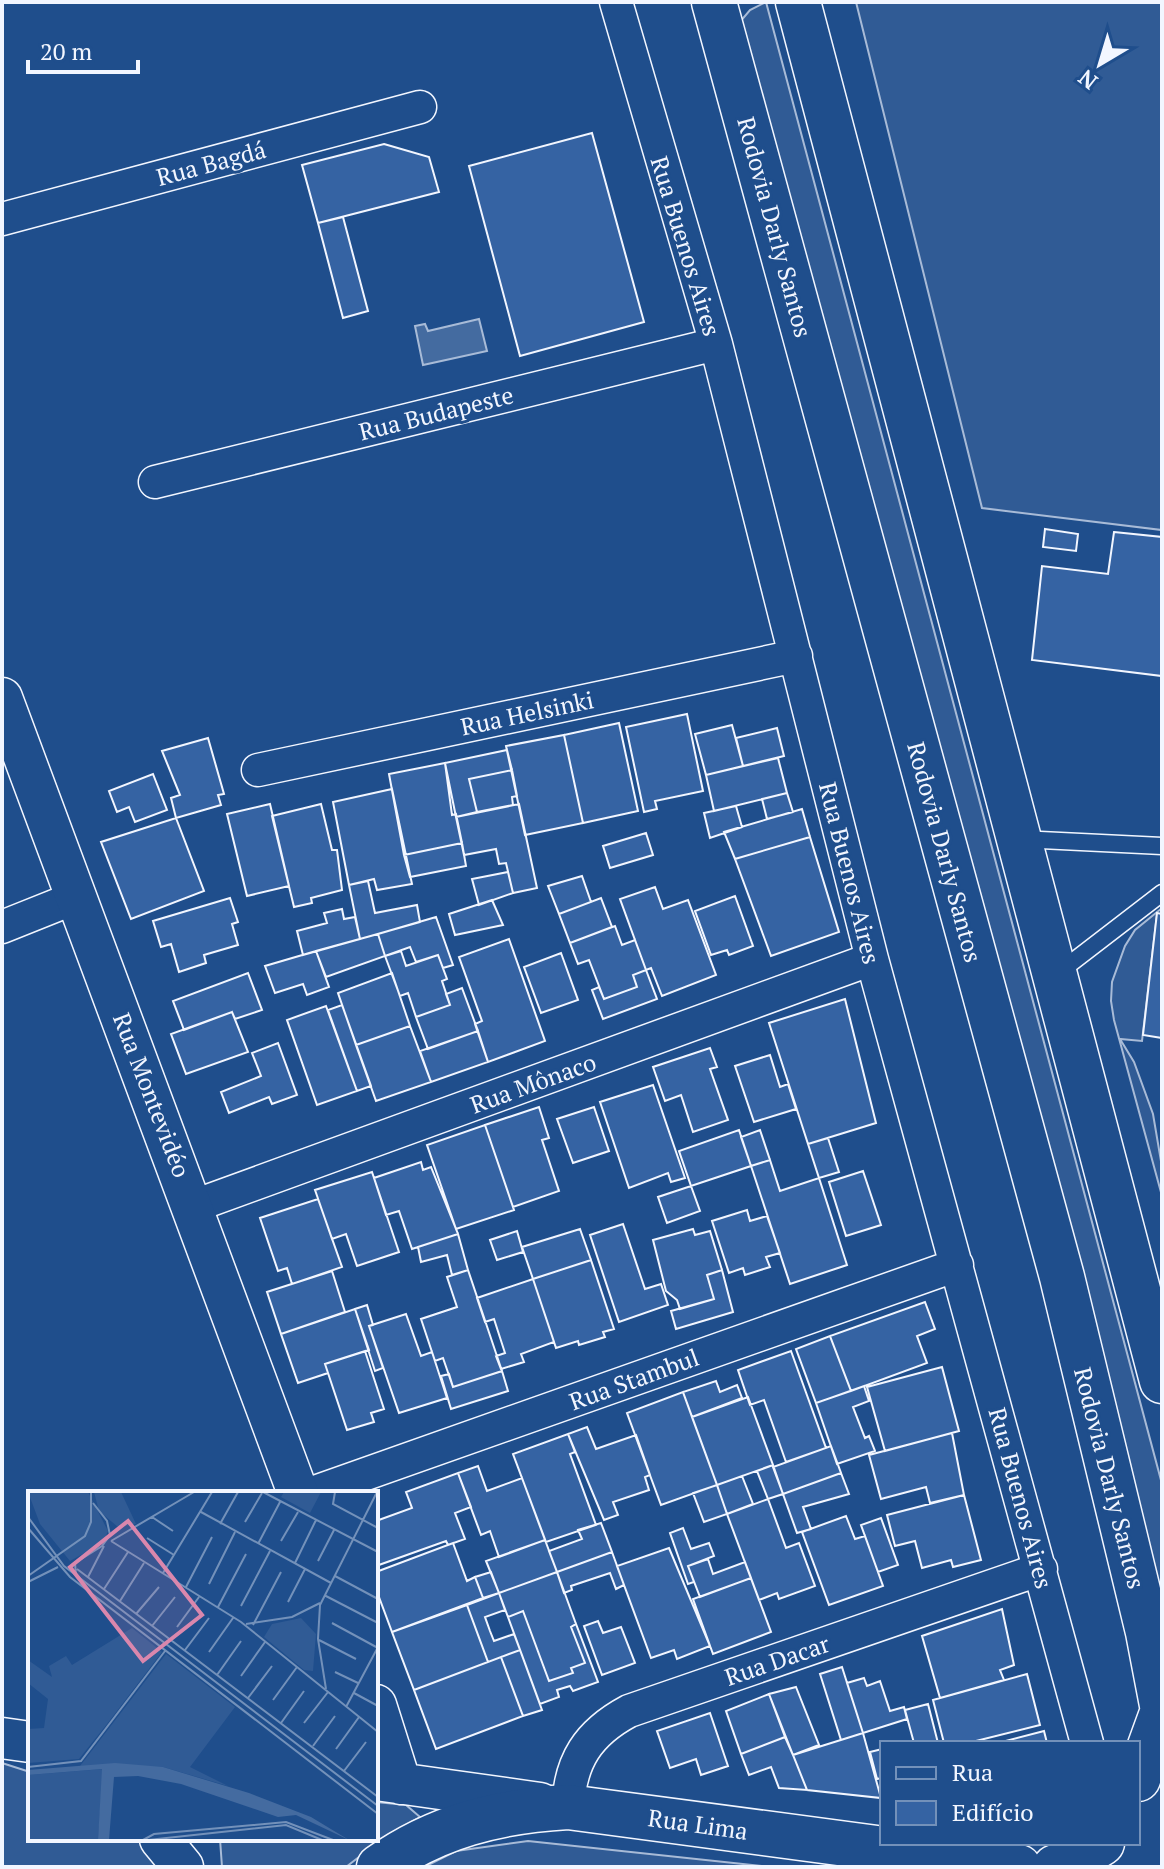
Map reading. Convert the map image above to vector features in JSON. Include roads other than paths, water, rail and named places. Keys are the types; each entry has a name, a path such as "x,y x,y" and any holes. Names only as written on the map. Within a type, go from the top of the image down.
{"main road":[{"name":"Rodovia Darly Santos","path":"714,2 1062,1277 1148,1632 1162,1705"},
{"path":"798,2 1162,1381"},
{"path":"1140,1774 1162,1713"},
{"path":"379,1867 428,1837 461,1824 496,1814 568,1807"},
{"name":"Rua Lima","path":"568,1807 1019,1867"},
{"path":"1055,1867 1073,1861 1099,1845"}],"street":[{"name":"Rua Buenos Aires","path":"616,2 716,344 872,959 1086,1741"},
{"name":"Rua Bagdá","path":"2,219 420,107"},
{"name":"Rua Budapeste","path":"155,482 716,344"},
{"name":"Rua Helsinki","path":"258,770 796,656"},
{"name":"Rua Montevidéo","path":"2,698 194,1206 297,1491"},
{"path":"2,927 77,897"},
{"name":"Rua Mônaco","path":"194,1206 872,959"},
{"name":"Rua Stambul","path":"318,1491 957,1265"},
{"name":"Rua Dacar","path":"568,1807 573,1769 581,1751 594,1735 629,1711 1041,1569"},
{"path":"378,1717 389,1782"},
{"name":"Rua Lima","path":"389,1782 568,1807"},
{"path":"162,1841 183,1867"},
{"path":"198,1867 200,1841"},
{"path":"1055,1867 1072,1845"}],"lane":[{"path":"1020,839 1162,846"},
{"path":"1054,976 1162,893"}]}
